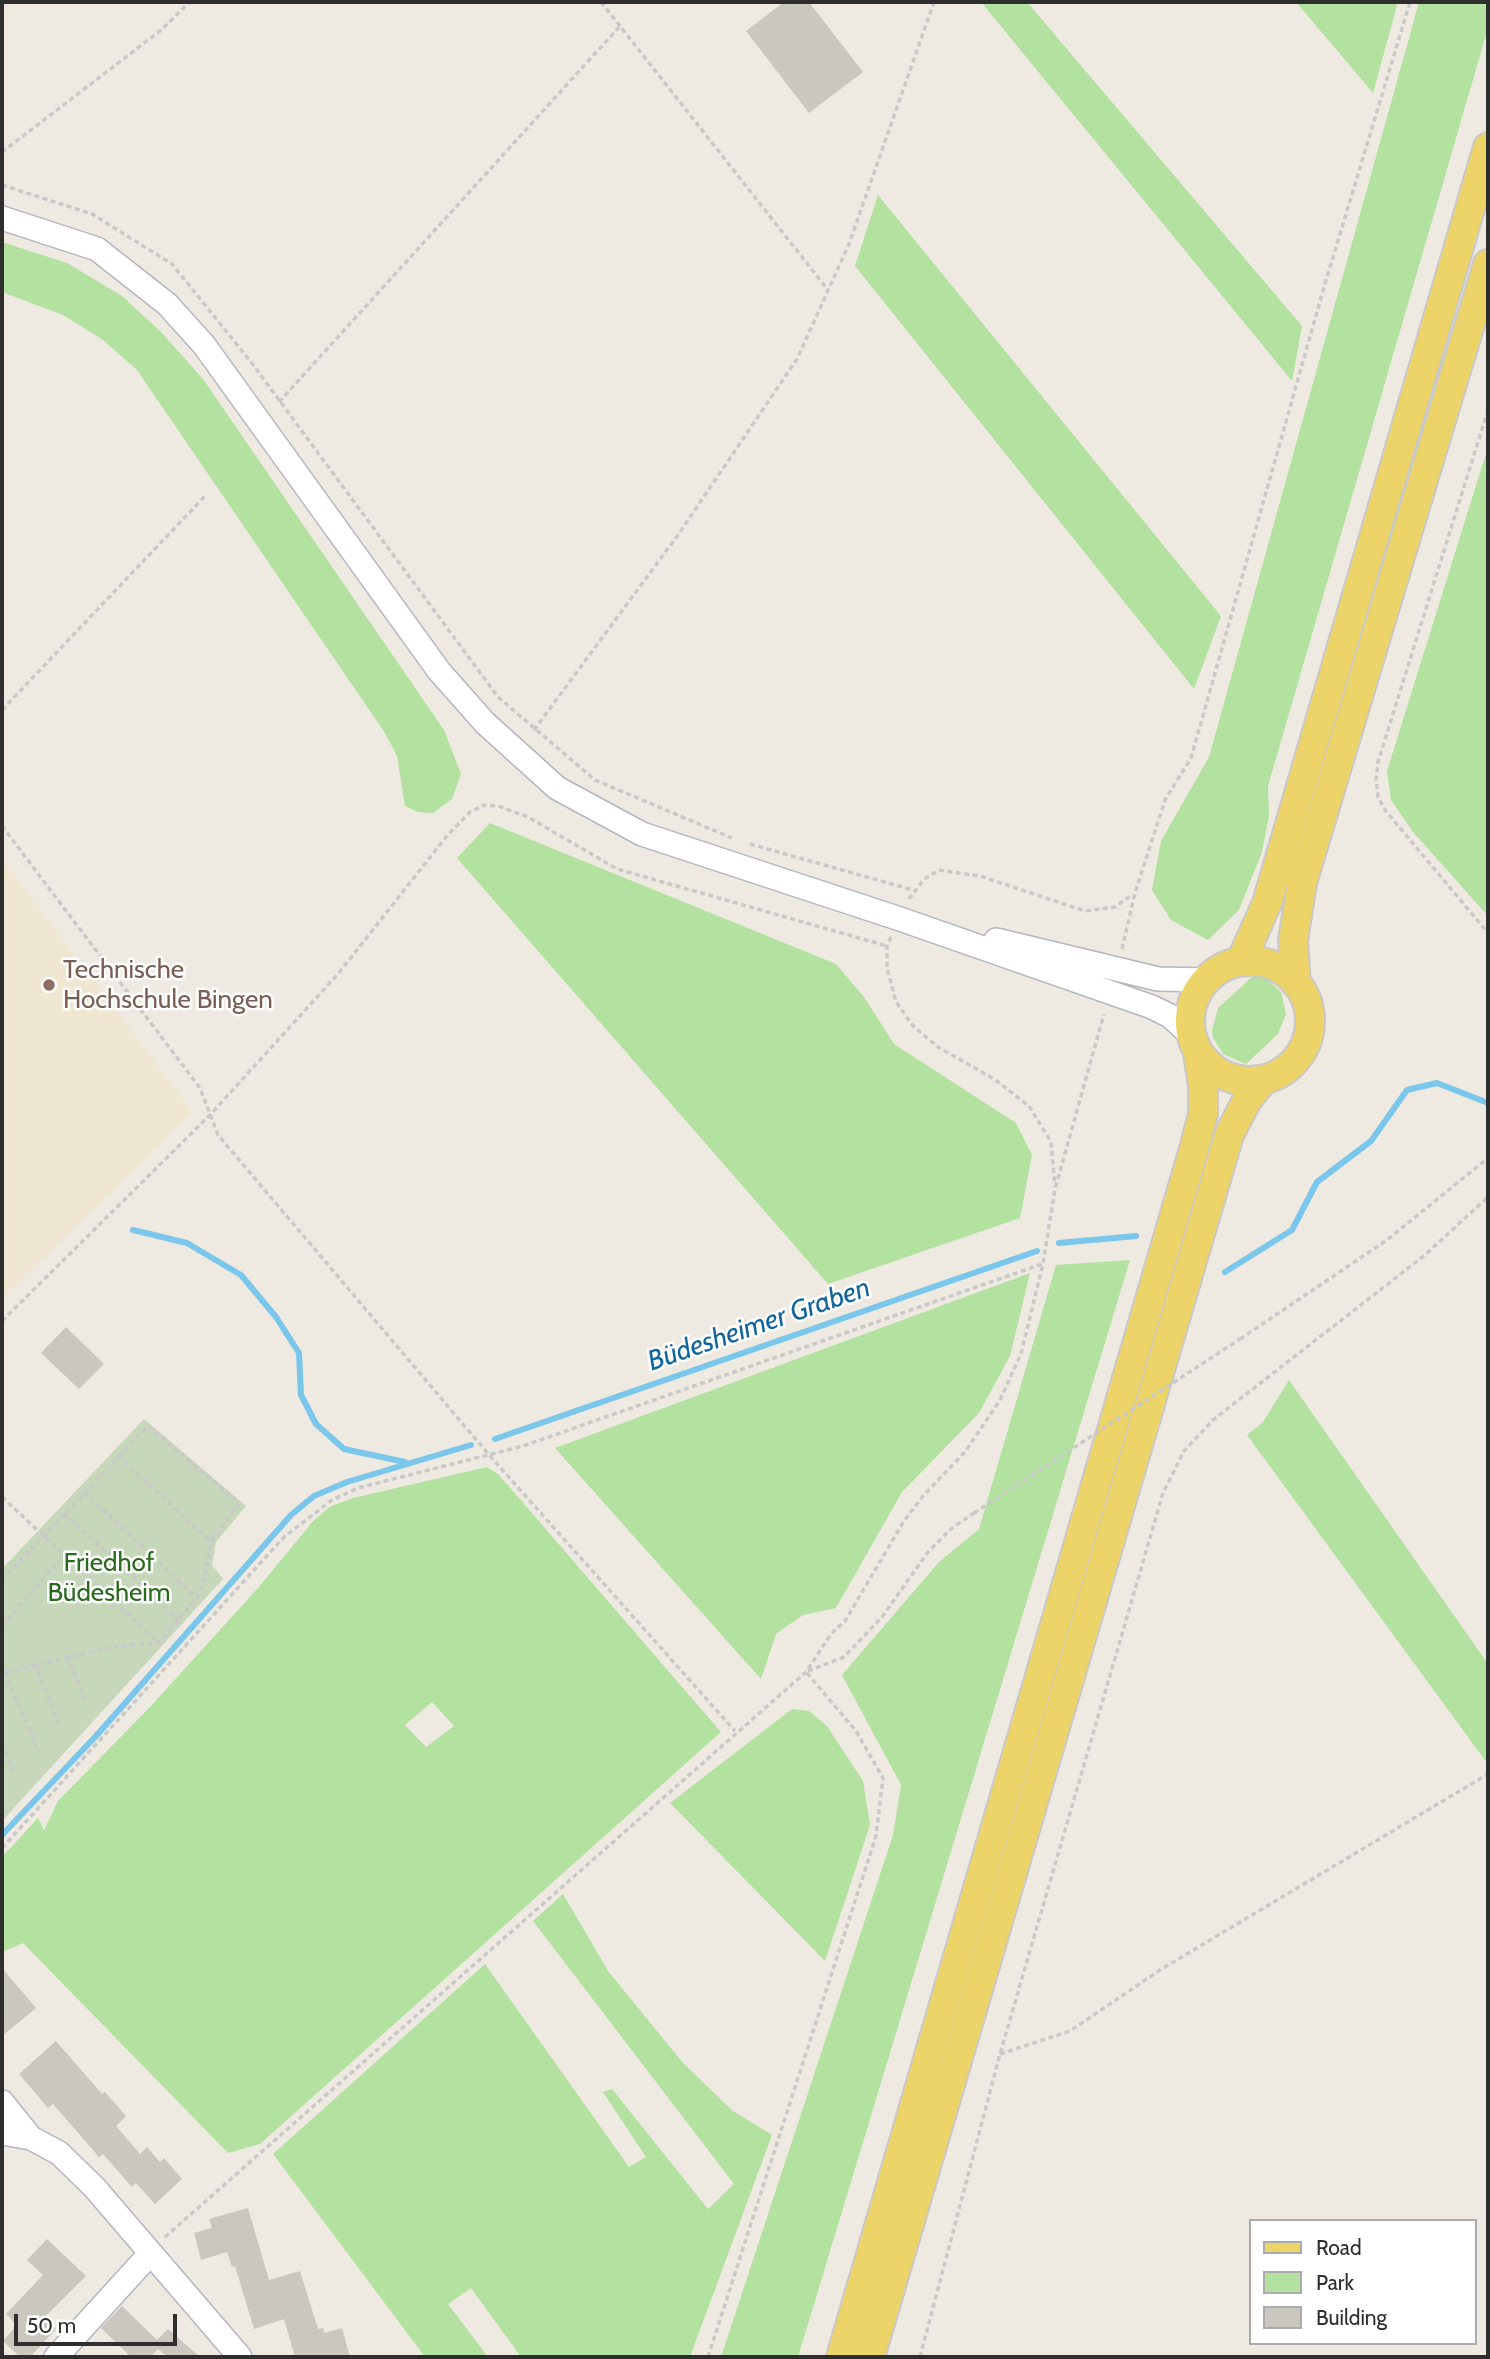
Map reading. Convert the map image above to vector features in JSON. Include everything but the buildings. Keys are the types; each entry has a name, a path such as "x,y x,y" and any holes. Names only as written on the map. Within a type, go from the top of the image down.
{"main road":[{"path":"1241,961 1266,903 1488,147"},
{"path":"1296,983 1293,941 1302,883 1488,264"},
{"path":"841,2357 1194,1149 1203,1114 1203,1086 1194,1044 1191,1008 1207,980 1216,971 1241,961 1277,967 1296,983 1306,998 1310,1014 1306,1040 1293,1063 1280,1074 1263,1080 1234,1080 1220,1074 1194,1044"},
{"path":"870,2357 1229,1135 1247,1100 1263,1080"}],"street":[{"path":"2,218 97,248 167,304 204,345 439,671 485,723 557,788 642,834 900,919 1170,1016 1194,1044"},
{"path":"900,919 1158,979 1207,980"},
{"path":"2,2102 31,2138"},
{"path":"2,2133 31,2138 59,2153 94,2187 149,2255 240,2357"},
{"path":"56,2357 149,2255"}],"path":[{"path":"2,152 160,31 190,2"},
{"path":"601,2 828,290"},
{"path":"534,730 678,536 797,359 849,244 934,2"},
{"path":"1116,969 1135,893 1165,800 1191,758 1324,287 1410,2"},
{"path":"279,402 620,26"},
{"path":"2,185 92,214 172,264 279,402 466,658 498,697 595,780 734,839"},
{"path":"1488,410 1378,762 1376,780 1378,797 1385,810 1488,933"},
{"path":"2,709 206,495"},
{"path":"2,1321 210,1115 338,974 446,837 470,812 484,806 498,806 528,817 617,869 887,946"},
{"path":"2,826 200,1088 218,1135 490,1456 735,1731"},
{"path":"747,843 912,890"},
{"path":"1055,1189 1051,1142 1029,1107 994,1079 938,1048 913,1026 896,1002 887,968 887,946 912,890 939,870 980,876 1085,911 1115,907 1135,893"},
{"path":"149,2255 163,2239 735,1731 806,1672 876,1573 904,1521 923,1496 965,1452 1000,1400 1021,1354 1043,1264 1055,1189 1110,993"},
{"path":"806,1672 844,1657 882,1617 928,1552 952,1528 1387,1240 1488,1158"},
{"path":"920,2357 1000,2054 1163,1493 1184,1451 1213,1420 1425,1255 1488,1197"},
{"path":"2,1848 284,1538 312,1513 332,1500 358,1488 490,1456 1043,1264"},
{"path":"2,1580 148,1426 239,1503 211,1542 204,1581 197,1598 159,1643 112,1647 3,1672 39,1752"},
{"path":"118,1457 211,1542"},
{"path":"84,1492 197,1598"},
{"path":"2,1497 159,1643"},
{"path":"64,1513 178,1620"},
{"path":"2,1626 64,1555"},
{"path":"68,1656 86,1703"},
{"path":"35,1664 60,1727"},
{"path":"708,2357 876,1836 883,1778 856,1731 806,1672"},
{"path":"2,1743 14,1772"},
{"path":"1000,2054 1070,2031 1160,1970 1488,1774"}],"shaded area":[{"name":"Technische Hochschule Bingen","path":"2,858 193,1112 2,1299"}],"green space":[{"path":"981,2 1027,2 1302,326 1292,381"},
{"path":"1296,2 1398,2 1373,93"},
{"path":"1419,2 1488,2 1488,28 1268,786 1269,816 1262,852 1239,910 1208,940 1171,920 1152,890 1161,841 1209,757"},
{"path":"878,195 1221,616 1194,689 855,266"},
{"path":"2,242 67,263 122,296 161,332 203,379 444,730 461,774 452,799 433,813 418,812 405,806 397,756 385,733 137,370 103,340 63,315 2,292"},
{"path":"1488,447 1488,916 1413,832 1391,800 1387,771"},
{"path":"490,823 836,964 864,997 894,1044 1016,1123 1032,1155 1020,1218 828,1284 457,858"},
{"path":"1253,976 1264,977 1281,992 1286,1014 1278,1034 1246,1064 1223,1054 1213,1038 1212,1030 1218,1008"},
{"path":"1130,1260 798,2357 721,2357 893,1835 901,1785 842,1675 939,1562 979,1529 1056,1265"},
{"path":"1030,1273 1010,1356 979,1413 902,1492 836,1608 803,1615 776,1634 761,1679 555,1448"},
{"path":"1289,1380 1488,1664 1487,1763 1247,1435 1263,1422"},
{"name":"Friedhof Büdesheim","path":"144,1419 246,1506 216,1542 212,1565 223,1579 2,1821 2,1569"},
{"path":"487,1467 499,1475 721,1732 260,2144 228,2153 23,1943 2,1952 2,1857 38,1818 44,1830 58,1801 150,1707 258,1588 314,1520 331,1506 353,1498","holes":["432,1702 454,1726 426,1747 405,1725"]},
{"path":"792,1709 809,1711 827,1726 863,1781 870,1825 825,1961 670,1803"},
{"path":"563,1894 608,1971 683,2063 733,2111 772,2135 690,2357 521,2357 471,2288 448,2304 488,2357 425,2357 273,2154 485,1964 629,2167 646,2157 603,2092 612,2089 708,2209 734,2184 533,1921"}],"waterway":[{"name":"Büdesheimer Graben","path":"1225,1272 1292,1230 1317,1182 1371,1141 1407,1090 1437,1083 1488,1103"},
{"path":"133,1230 187,1243 241,1275 276,1317 299,1353 301,1395 316,1424 344,1449 405,1462"},
{"name":"Büdesheimer Graben","path":"1059,1243 1136,1236"},
{"name":"Büdesheimer Graben","path":"495,1439 1037,1251"},
{"name":"Büdesheimer Graben","path":"2,1835 96,1736 291,1515 314,1496 347,1482 471,1445"}],"place":[{"name":"Technische Hochschule Bingen","path":"49,985"}]}
